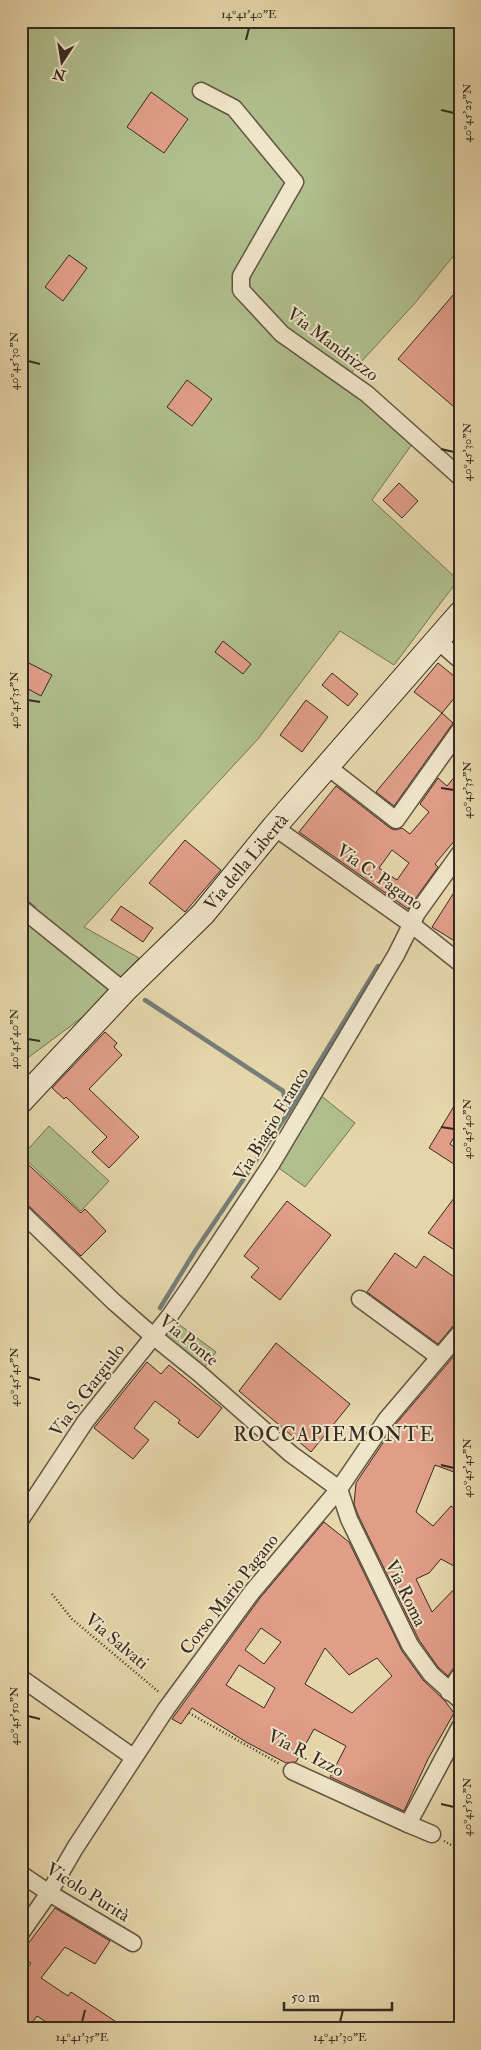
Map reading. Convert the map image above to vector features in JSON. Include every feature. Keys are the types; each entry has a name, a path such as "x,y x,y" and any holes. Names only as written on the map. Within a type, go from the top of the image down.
{"main road":[{"name":"Via della Libertà","path":"21,1101 124,991 203,914 274,827 460,614"}],"street":[{"name":"Via Mandrizzo","path":"201,91 234,108 295,182 241,276 241,290 282,334 367,394 460,477"},
{"path":"437,640 460,660"},
{"path":"328,766 396,820 460,730"},
{"name":"Via C. Pagano","path":"274,827 411,924 460,963"},
{"name":"Via Biagio Franco","path":"152,1336 170,1317 272,1163 396,956 411,924 460,853"},
{"path":"21,908 124,991"},
{"name":"Via Ponte","path":"21,1212 112,1301 152,1336 291,1454 339,1489"},
{"path":"360,1298 439,1357"},
{"name":"Corso Mario Pagano","path":"21,1932 49,1893 75,1848 133,1757 171,1702 252,1592 339,1489 386,1420 460,1333"},
{"name":"Via S. Gargiulo","path":"21,1519 85,1422 152,1336"},
{"name":"Via Roma","path":"339,1489 348,1519 410,1645 431,1674 454,1696"},
{"path":"454,1696 460,1675"},
{"path":"21,1678 133,1757"},
{"path":"408,1824 460,1727"},
{"name":"Via R. Izzo","path":"292,1770 432,1834"},
{"name":"Vicolo Purità","path":"21,1874 133,1943"}],"path":[{"name":"Via Salvati","path":"52,1594 72,1619 171,1702"},
{"name":"Via R. Izzo","path":"189,1713 292,1770"}],"green space":[{"path":"21,21 460,21 460,248 415,303 340,385 415,440 372,500 458,580 394,665 340,631 258,739 84,927 139,958 84,1016 21,1063"},
{"path":"314,1090 355,1123 305,1187 272,1163"},
{"path":"49,1126 109,1181 81,1211 22,1156"},
{"path":"169,1317 216,1352 200,1374 153,1336"}],"building":[{"path":"151,92 188,119 164,153 127,127"},
{"path":"69,255 87,268 63,301 45,287"},
{"path":"460,287 460,412 398,359"},
{"path":"187,380 212,399 192,426 167,407"},
{"path":"399,483 418,501 402,518 383,500"},
{"path":"223,641 251,664 243,674 215,652"},
{"path":"25,661 52,675 41,696 21,685 21,668"},
{"path":"438,663 460,681 460,691 442,713 414,692"},
{"path":"332,673 358,694 348,706 322,685"},
{"path":"306,700 328,717 302,752 280,735"},
{"path":"442,713 453,723 394,806 376,792"},
{"path":"460,770 460,834 435,864 438,867 408,909 299,832 336,786 390,828 395,830 402,828 410,834 429,812 420,804 438,778 447,786","holes":["392,850 409,863 397,880 379,868"]},
{"path":"185,840 221,870 185,912 149,883"},
{"path":"460,883 460,929 453,940 432,927"},
{"path":"121,906 153,928 143,942 111,920"},
{"path":"105,1032 117,1043 114,1047 122,1055 89,1089 139,1137 109,1168 92,1152 107,1137 66,1097 64,1099 52,1088"},
{"path":"460,1096 460,1127 450,1144 460,1151 460,1168 429,1148"},
{"path":"21,1158 81,1213 85,1209 106,1231 81,1256 28,1205 21,1201"},
{"path":"460,1190 460,1238 453,1249 428,1233"},
{"path":"287,1201 331,1235 280,1300 251,1277 259,1268 244,1256"},
{"path":"395,1253 416,1268 424,1256 460,1281 460,1323 453,1326 438,1344 367,1292"},
{"path":"276,1343 350,1404 311,1452 239,1391"},
{"path":"460,1349 460,1459 454,1472 435,1465 416,1512 433,1526 451,1506 460,1512 460,1556 454,1566 441,1559 429,1573 416,1579 432,1612 460,1583 460,1665 455,1666 448,1676 438,1667 419,1640 354,1504 356,1483 395,1425"},
{"path":"147,1362 161,1374 169,1365 222,1408 198,1438 178,1423 180,1420 155,1401 134,1428 149,1440 133,1459 94,1428"},
{"path":"324,1522 349,1542 402,1651 423,1680 445,1701 454,1713 428,1759 404,1811 330,1777 346,1746 314,1729 296,1762 286,1763 246,1742 192,1708 181,1724 172,1719 260,1598","holes":["261,1628 281,1642 264,1664 245,1650","325,1648 349,1675 377,1658 392,1676 352,1713 305,1684","239,1665 275,1688 264,1708 226,1685"]},
{"path":"55,1908 110,1941 95,1964 65,1947 41,1978 68,1996 71,1992 127,2029 57,2029 37,2016 31,2024 21,2018 21,1977 31,1963 21,1958 21,1953"}],"waterway":[{"path":"21,897 34,908"},
{"path":"160,1308 195,1251 288,1113 378,966"},
{"path":"145,1000 283,1091 288,1113"}],"district":[{"name":"ROCCAPIEMONTE","path":"334,1434"}]}
